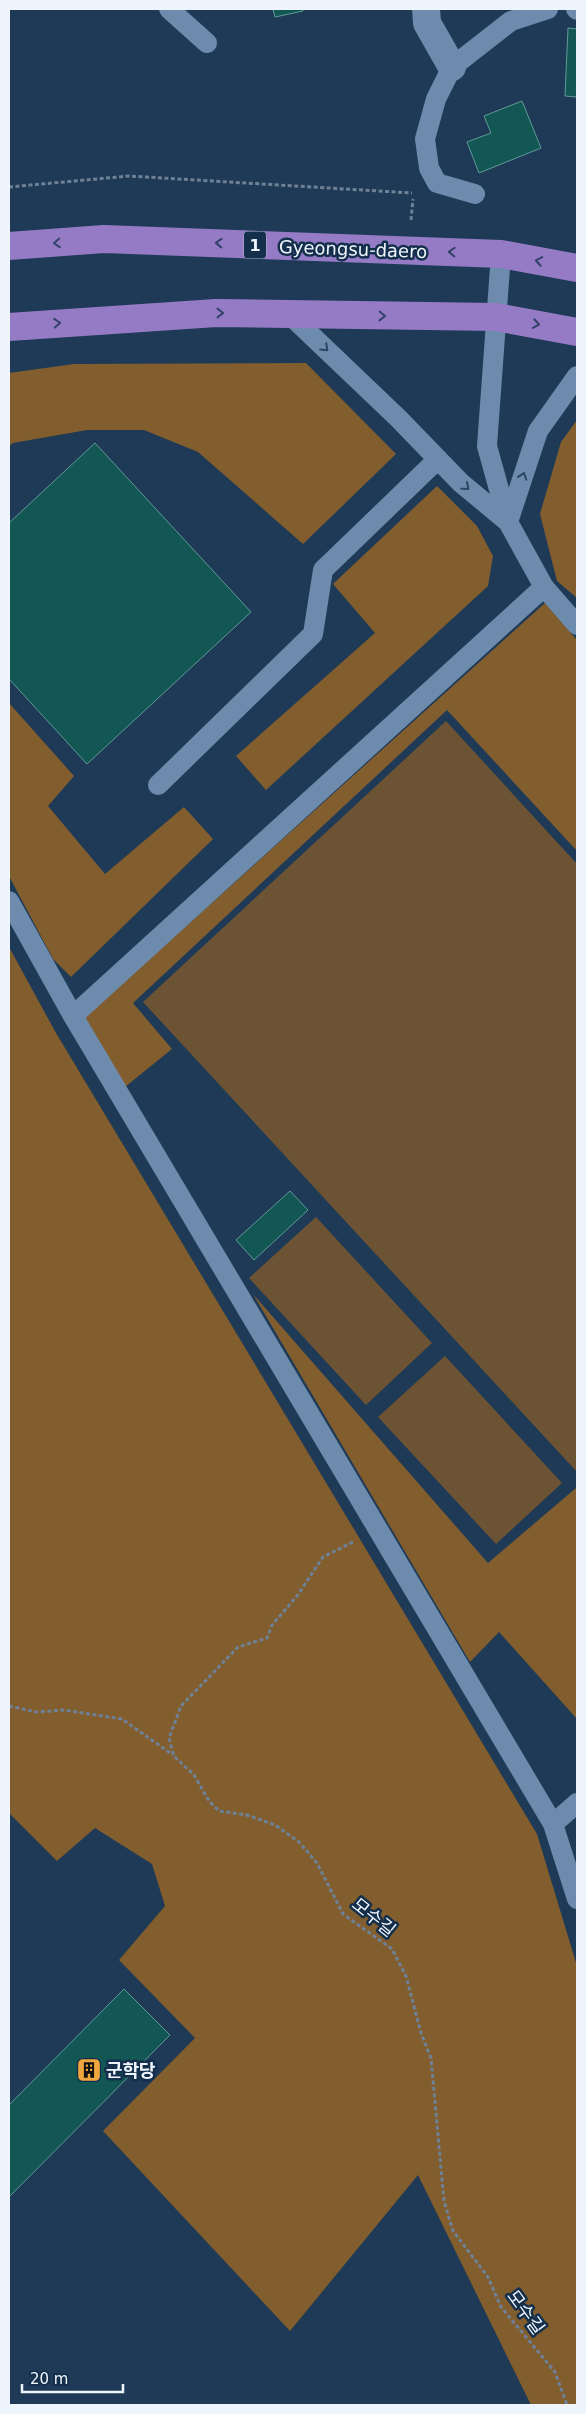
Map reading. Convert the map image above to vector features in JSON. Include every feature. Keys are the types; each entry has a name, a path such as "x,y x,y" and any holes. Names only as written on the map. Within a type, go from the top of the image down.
{"main road":[{"name":"Gyeongsu-daero","path":"9,246 104,239 500,254 577,268"},
{"path":"9,327 216,313 496,317 577,332"}],"street":[{"path":"426,9 427,23 452,67"}],"lane":[{"path":"169,9 207,43"},
{"path":"474,194 437,183 429,168 425,139 436,99 452,67 510,21 548,9"},
{"path":"500,254 487,446 508,522 544,587 577,625"},
{"path":"290,315 461,483 508,522"},
{"path":"508,522 538,431 577,376"},
{"path":"158,784 313,634 322,570 438,459"},
{"path":"73,1016 544,587"},
{"path":"9,901 73,1016 553,1824 577,1900"},
{"path":"553,1824 577,1803"}],"path":[{"path":"174,1756 169,1738 181,1706 238,1646 267,1638 272,1625 297,1596 323,1557 378,1529"},
{"name":"모수길","path":"9,1706 36,1712 64,1710 122,1719 174,1756 194,1775 209,1801 219,1810 247,1815 275,1825 300,1842 318,1863 343,1914 392,1949 406,1976 421,2033 431,2058 444,2201 453,2231 488,2278 501,2307 555,2372 567,2405"}],"shaded area":[{"path":"306,363 396,454 303,544 198,452 144,430 87,430 13,443 9,446 9,373 74,364"},
{"path":"577,420 577,598 557,581 540,514 561,442"},
{"path":"437,486 477,526 493,556 488,586 266,790 236,756 375,633 333,584"},
{"path":"545,603 577,640 577,851 447,710 133,1003 172,1049 125,1087 84,1018"},
{"path":"9,703 74,776 48,806 105,874 184,807 213,839 71,977 53,959 9,876"},
{"path":"446,721 577,864 577,1472 143,1002"},
{"path":"9,947 56,1033 537,1834 577,1966 577,2405 531,2405 418,2175 290,2331 103,2131 195,2038 119,1960 165,1906 152,1864 95,1828 57,1861 9,1813"},
{"path":"316,1217 432,1343 366,1405 249,1278"},
{"path":"253,1294 488,1563 576,1488 577,1719 499,1632 470,1662"},
{"path":"445,1356 562,1483 496,1544 378,1417"}],"building":[{"path":"273,9 302,9 303,11 275,17"},
{"path":"568,28 577,29 577,97 565,96"},
{"path":"522,101 541,148 479,173 467,142 491,133 484,116"},
{"path":"95,443 251,612 87,764 9,679 9,523"},
{"path":"290,1191 308,1210 254,1260 236,1240"},
{"name":"군학당","path":"124,1989 170,2035 9,2197 9,2105"}],"place":[{"name":"군학당","path":"89,2070"}]}
